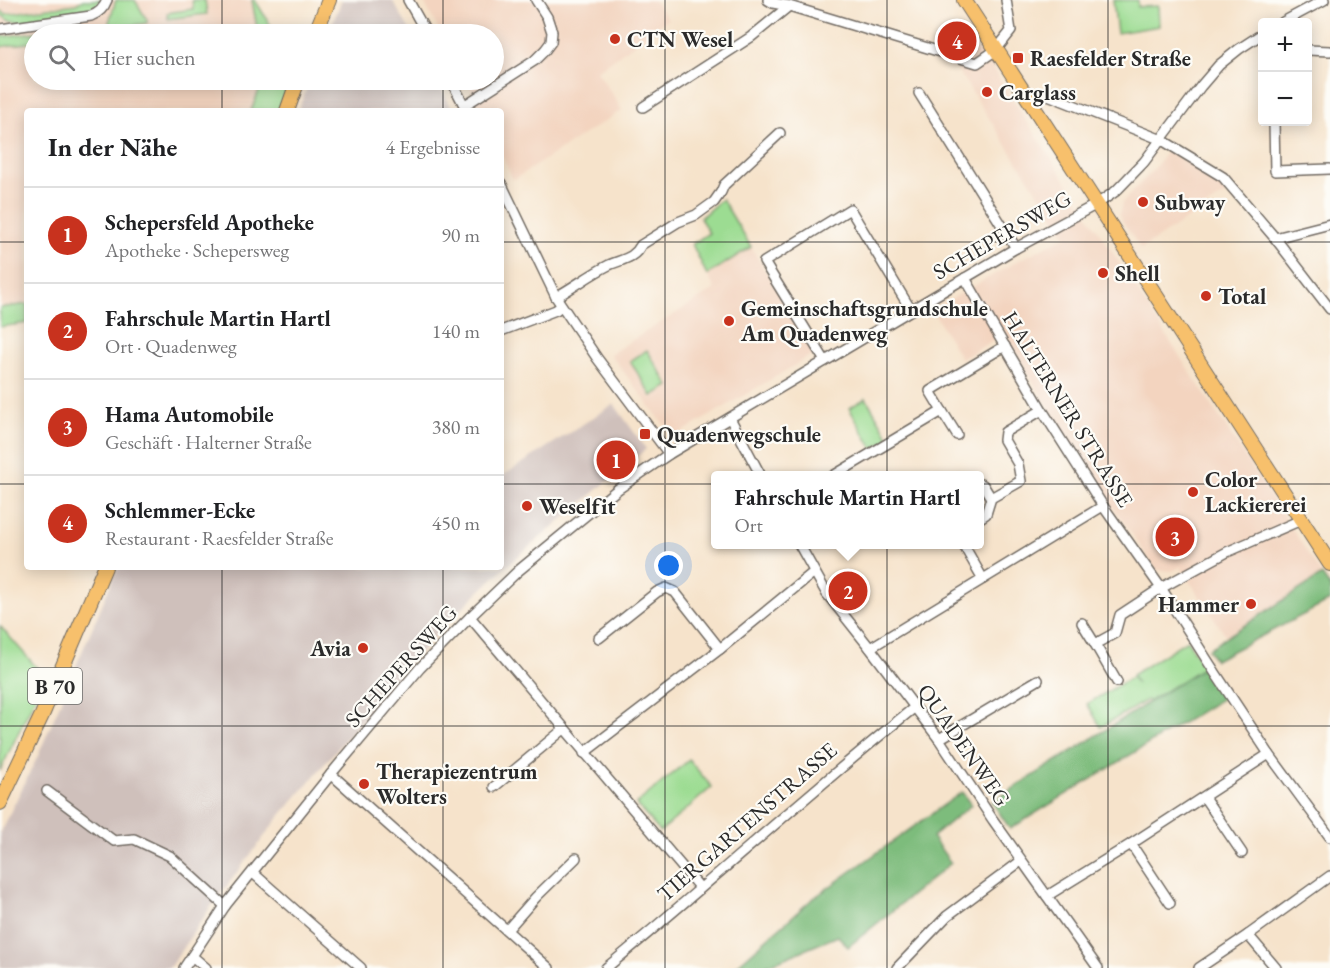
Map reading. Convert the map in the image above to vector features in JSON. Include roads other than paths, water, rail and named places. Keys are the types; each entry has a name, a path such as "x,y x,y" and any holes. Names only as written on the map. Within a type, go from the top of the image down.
{"main road":[{"path":"319,24 329,0"},
{"path":"964,0 1329,562"},
{"path":"288,108 294,90"},
{"name":"B 70","path":"0,803 42,715 104,570"}],"street":[{"path":"33,24 91,16 104,8 107,0"},
{"path":"408,0 421,24"},
{"path":"504,82 534,61 551,42 552,32 547,17 536,0"},
{"path":"768,0 977,63 996,50 1011,32 1006,0"},
{"path":"1290,18 1324,0"},
{"path":"643,107 751,37 789,6"},
{"path":"0,22 11,27"},
{"path":"0,28 24,25"},
{"name":"SCHEPERSWEG","path":"184,968 225,906 420,668 518,571 609,496 669,454 1116,191 1134,174 1162,140 1219,65 1258,37"},
{"path":"1312,50 1330,51"},
{"path":"456,90 466,108 492,90"},
{"path":"919,93 1016,248"},
{"path":"1043,93 1162,140 1223,177 1330,308"},
{"path":"1274,126 1275,171 1330,169"},
{"path":"556,297 612,264 623,261 638,251 641,245 678,222 696,215 714,202 722,192 724,185 780,133"},
{"path":"504,189 561,306 669,454"},
{"path":"825,361 764,262 850,209 911,310"},
{"path":"1275,238 1330,224"},
{"name":"HALTERNER STRASSE","path":"965,278 1042,410 1103,506 1161,588 1269,754 1330,837"},
{"path":"504,330 561,306"},
{"path":"957,435 930,391 1005,346"},
{"path":"990,498 1021,481 1018,464 1004,440 1005,432 1042,410"},
{"path":"841,471 942,411"},
{"path":"730,418 758,471"},
{"path":"984,487 990,498 984,515"},
{"path":"870,648 1103,506"},
{"path":"1095,645 1115,633 1120,615 1161,588 1227,552 1301,520"},
{"name":"QUADENWEG","path":"802,549 839,610 939,739 1021,861 1098,968"},
{"path":"966,549 983,579"},
{"path":"584,753 720,650 814,572"},
{"path":"599,638 657,592 666,588 675,592 720,650"},
{"path":"470,617 700,888"},
{"path":"1082,623 1117,682"},
{"path":"939,739 1038,680"},
{"name":"TIERGARTENSTRASSE","path":"606,968 856,754 915,707"},
{"path":"494,787 564,729"},
{"path":"1047,896 1269,754"},
{"path":"331,774 549,968"},
{"path":"47,791 114,841 134,839 170,856 225,906"},
{"path":"1204,797 1242,853"},
{"path":"1131,844 1170,903"},
{"path":"507,930 536,897 576,858"},
{"path":"897,968 947,916 1021,861"},
{"path":"253,873 361,968"},
{"path":"1199,968 1330,876"},
{"path":"1248,935 1276,968"},
{"path":"192,956 206,968"}],"place":[{"name":"CTN Wesel","path":"615,39"},
{"name":"Schlemmer-Ecke","path":"957,41"},
{"name":"Raesfelder Straße","path":"1018,58"},
{"name":"Carglass","path":"987,92"},
{"name":"Subway","path":"1143,202"},
{"name":"Shell","path":"1103,273"},
{"name":"Total","path":"1206,296"},
{"name":"Gemeinschaftsgrundschule Am Quadenweg","path":"729,321"},
{"name":"Quadenwegschule","path":"645,434"},
{"name":"Schepersfeld Apotheke","path":"616,460"},
{"name":"Color Lackiererei","path":"1193,492"},
{"name":"Weselfit","path":"527,506"},
{"name":"Hama Automobile","path":"1175,537"},
{"name":"Fahrschule Martin Hartl","path":"848,591"},
{"name":"Hammer","path":"1251,604"},
{"name":"Avia","path":"363,648"},
{"name":"Therapiezentrum Wolters","path":"364,784"}]}
